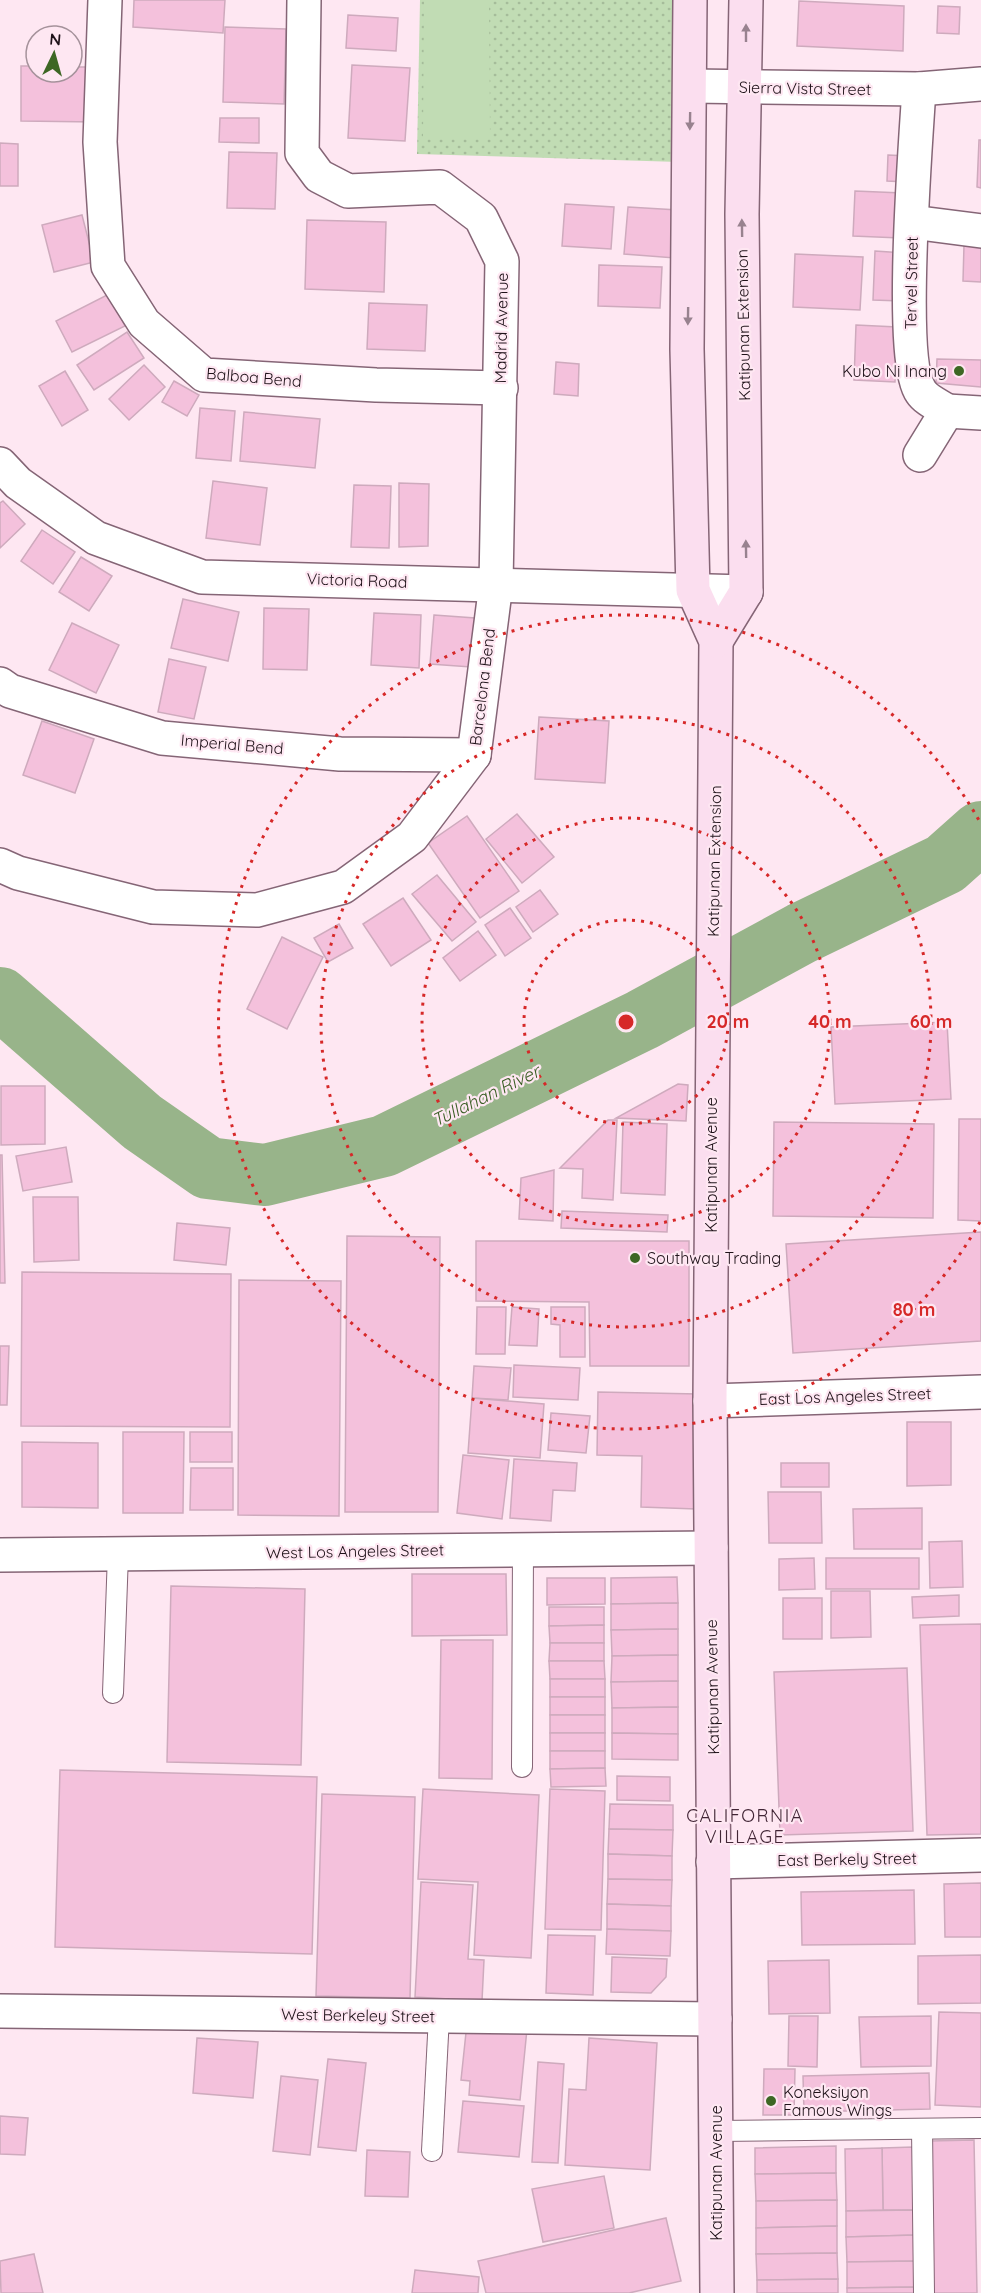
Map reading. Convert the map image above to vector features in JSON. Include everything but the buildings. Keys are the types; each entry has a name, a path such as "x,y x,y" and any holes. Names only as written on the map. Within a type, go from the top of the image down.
{"main road":[{"name":"Katipunan Extension","path":"690,0 687,349 693,590 716,641 712,1066"},
{"name":"Katipunan Extension","path":"746,0 742,214 746,592"},
{"path":"716,641 746,592"},
{"name":"Katipunan Avenue","path":"712,1066 710,1401 717,2293"}],"street":[{"name":"Balboa Bend","path":"105,0 100,142 108,266 144,323 204,375 376,385 501,388"},
{"name":"Madrid Avenue","path":"304,0 302,153 319,176 348,191 440,187 482,218 502,261 496,584"},
{"name":"Sierra Vista Street","path":"691,86 919,89 981,84"},
{"name":"Tervel Street","path":"919,89 912,222 910,359 921,392 947,411"},
{"path":"912,222 981,231"},
{"path":"920,455 947,411 981,413"},
{"name":"Victoria Road","path":"0,464 18,483 96,538 202,577 746,592"},
{"name":"Barcelona Bend","path":"0,865 18,873 153,907 257,910 343,887 412,837 474,754 496,584"},
{"name":"Imperial Bend","path":"0,684 10,691 162,738 340,754 474,754"},
{"name":"East Los Angeles Street","path":"710,1401 981,1392"},
{"name":"West Los Angeles Street","path":"0,1555 711,1548"},
{"name":"East Berkely Street","path":"713,1862 981,1855"},
{"name":"West Berkeley Street","path":"0,2011 715,2019"}],"lane":[{"path":"522,1767 523,1550"},
{"path":"113,1693 118,1554"},
{"path":"432,2151 439,2016"},
{"path":"716,2131 981,2128"},
{"path":"922,2129 924,2293"}],"green space":[{"path":"420,0 678,0 679,162 417,154"},
{"path":"424,0 489,0 490,137 423,137"}],"waterway":[{"name":"Tullahan River","path":"0,998 142,1122 208,1168 265,1175 384,1146 642,1020 802,933 945,864 981,832"}],"place":[{"name":"Kubo Ni Inang","path":"959,371"},
{"name":"Southway Trading","path":"635,1258"},
{"name":"Koneksiyon Famous Wings","path":"771,2101"}],"district":[{"name":"CALIFORNIA VILLAGE","path":"745,1826"}]}
